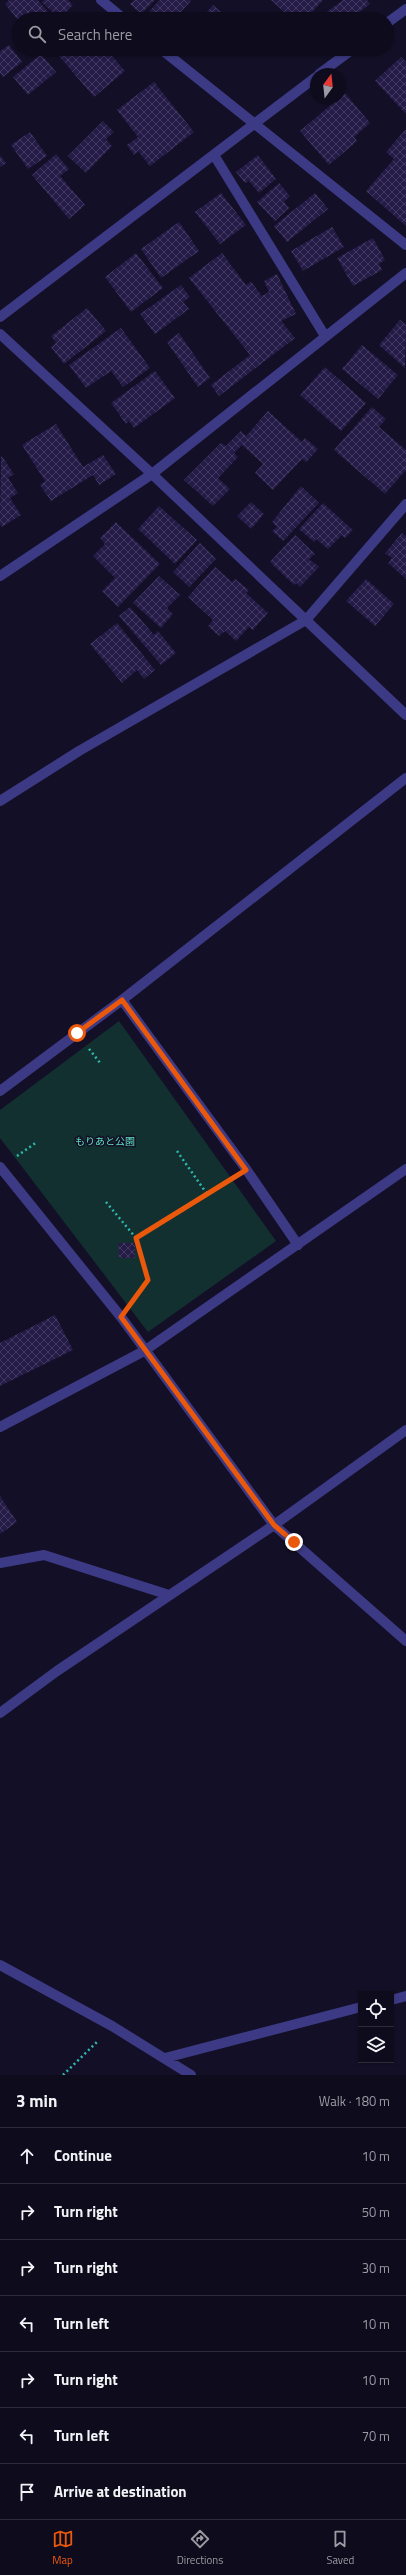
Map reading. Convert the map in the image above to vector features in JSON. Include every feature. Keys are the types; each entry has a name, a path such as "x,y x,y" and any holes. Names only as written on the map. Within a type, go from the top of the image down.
{"street":[{"path":"101,0 116,12"},
{"path":"394,18 406,9"},
{"path":"170,56 406,245"},
{"path":"327,68 343,56"},
{"path":"0,317 310,81"},
{"path":"214,155 325,336"},
{"path":"0,576 152,474 406,272"},
{"path":"0,334 152,474 406,715"},
{"path":"0,801 79,751 306,620 406,504"},
{"path":"0,1091 122,1000 406,778"},
{"path":"122,1000 246,1170 298,1245"},
{"path":"0,1167 121,1317 144,1351 274,1525 406,1641"},
{"path":"0,1427 144,1351 406,1169"},
{"path":"0,1713 57,1671 274,1525 406,1430"},
{"path":"0,1563 44,1555 169,1595"},
{"path":"0,1965 112,2026 191,2075"},
{"path":"394,1999 406,1996"},
{"path":"165,2058 358,2008"}],"path":[{"path":"176,1151 207,1194"},
{"path":"136,1238 246,1170"},
{"path":"106,1202 136,1238 148,1280 121,1317"},
{"path":"63,2075 112,2026"}],"green space":[{"name":"もりあと公園","path":"119,1021 276,1241 148,1332 0,1138 0,1110"}],"building":[{"path":"9,0 38,0 48,12 12,12 5,4"},
{"path":"44,0 68,0 73,5 66,12 53,12 42,2"},
{"path":"134,0 155,0 143,12 139,12 130,4"},
{"path":"160,0 191,1 181,12 149,12"},
{"path":"271,0 323,0 312,12 284,12"},
{"path":"343,0 367,0 370,4 359,12 327,12"},
{"path":"213,5 221,12 207,12"},
{"path":"9,45 12,49 12,56 17,56 22,62 3,77 0,73 0,51"},
{"path":"39,56 43,56 56,72 28,95 13,77"},
{"path":"59,56 112,56 125,71 94,97"},
{"path":"401,57 406,62 406,114 375,81"},
{"path":"154,82 194,132 150,166 138,151 134,155 127,145 138,137 117,110"},
{"path":"346,94 370,123 354,137 357,141 329,165 300,131 332,104 346,104"},
{"path":"103,121 114,132 106,139 112,146 86,173 68,156"},
{"path":"406,129 406,226 366,191 394,159 386,152"},
{"path":"30,132 47,156 28,169 11,145"},
{"path":"56,154 69,169 60,176 85,205 69,219 32,175"},
{"path":"0,155 6,163 0,167"},
{"path":"258,155 276,179 259,193 249,181 245,183 236,172"},
{"path":"279,183 290,196 284,202 289,208 275,221 257,202"},
{"path":"221,193 246,225 220,244 195,212"},
{"path":"315,193 328,209 287,242 274,226"},
{"path":"179,222 199,251 161,278 141,249"},
{"path":"332,227 344,247 303,271 291,251"},
{"path":"373,238 385,260 379,264 382,270 353,286 337,258"},
{"path":"136,253 163,288 131,312 105,277"},
{"path":"222,253 246,285 251,282 262,296 269,292 264,281 277,274 296,314 281,321 295,338 219,396 211,385 250,355 189,278"},
{"path":"181,285 190,297 183,302 189,309 155,334 140,314"},
{"path":"87,308 106,331 64,364 51,347 56,343 51,336"},
{"path":"400,320 406,325 405,368 379,345"},
{"path":"121,328 150,368 123,387 111,371 86,388 69,365"},
{"path":"179,333 210,378 198,387 167,342"},
{"path":"362,345 398,375 378,399 342,369"},
{"path":"325,367 366,403 341,431 300,395"},
{"path":"155,371 175,398 134,428 129,421 126,424 111,403"},
{"path":"372,407 386,419 379,427 406,450 406,470 385,494 334,450"},
{"path":"268,411 302,442 305,438 318,449 306,462 302,459 273,490 255,473 263,464 242,445 234,453 238,457 218,478 230,489 213,506 184,480 221,443 226,446 241,431 246,436"},
{"path":"56,424 83,467 103,455 116,474 99,485 93,475 51,501 40,485 45,481 22,445"},
{"path":"1,455 14,474 8,478 18,493 10,498 21,515 2,527 0,524"},
{"path":"301,486 319,503 283,541 272,531 277,527 272,522"},
{"path":"251,502 264,514 251,529 237,516"},
{"path":"323,503 353,530 345,538 342,535 328,549 316,539 314,542 299,529"},
{"path":"159,506 197,540 175,564 138,529"},
{"path":"116,522 160,564 118,607 102,591 115,578 93,556 105,544 100,538"},
{"path":"402,533 406,536 406,579 388,563 392,558 385,553"},
{"path":"295,535 315,554 309,559 319,567 300,587 296,583 294,585 270,562"},
{"path":"200,543 216,559 189,587 173,572"},
{"path":"215,567 232,582 235,579 249,590 246,593 268,613 253,630 249,627 236,641 225,631 219,636 208,626 213,620 188,597"},
{"path":"159,576 180,595 167,608 173,614 161,628 133,603"},
{"path":"366,579 394,604 375,626 346,601"},
{"path":"130,607 154,635 158,631 176,653 161,665 119,616"},
{"path":"117,623 155,670 144,679 137,670 122,683 90,644"},
{"path":"118,1243 135,1243 135,1258 119,1258"},
{"path":"55,1315 73,1350 0,1386 0,1343"},
{"path":"0,1496 17,1522 0,1534"}],"route":[{"path":"77,1033 122,1000 246,1170 136,1238 148,1280 121,1317 144,1351 274,1525 294,1542"}]}
